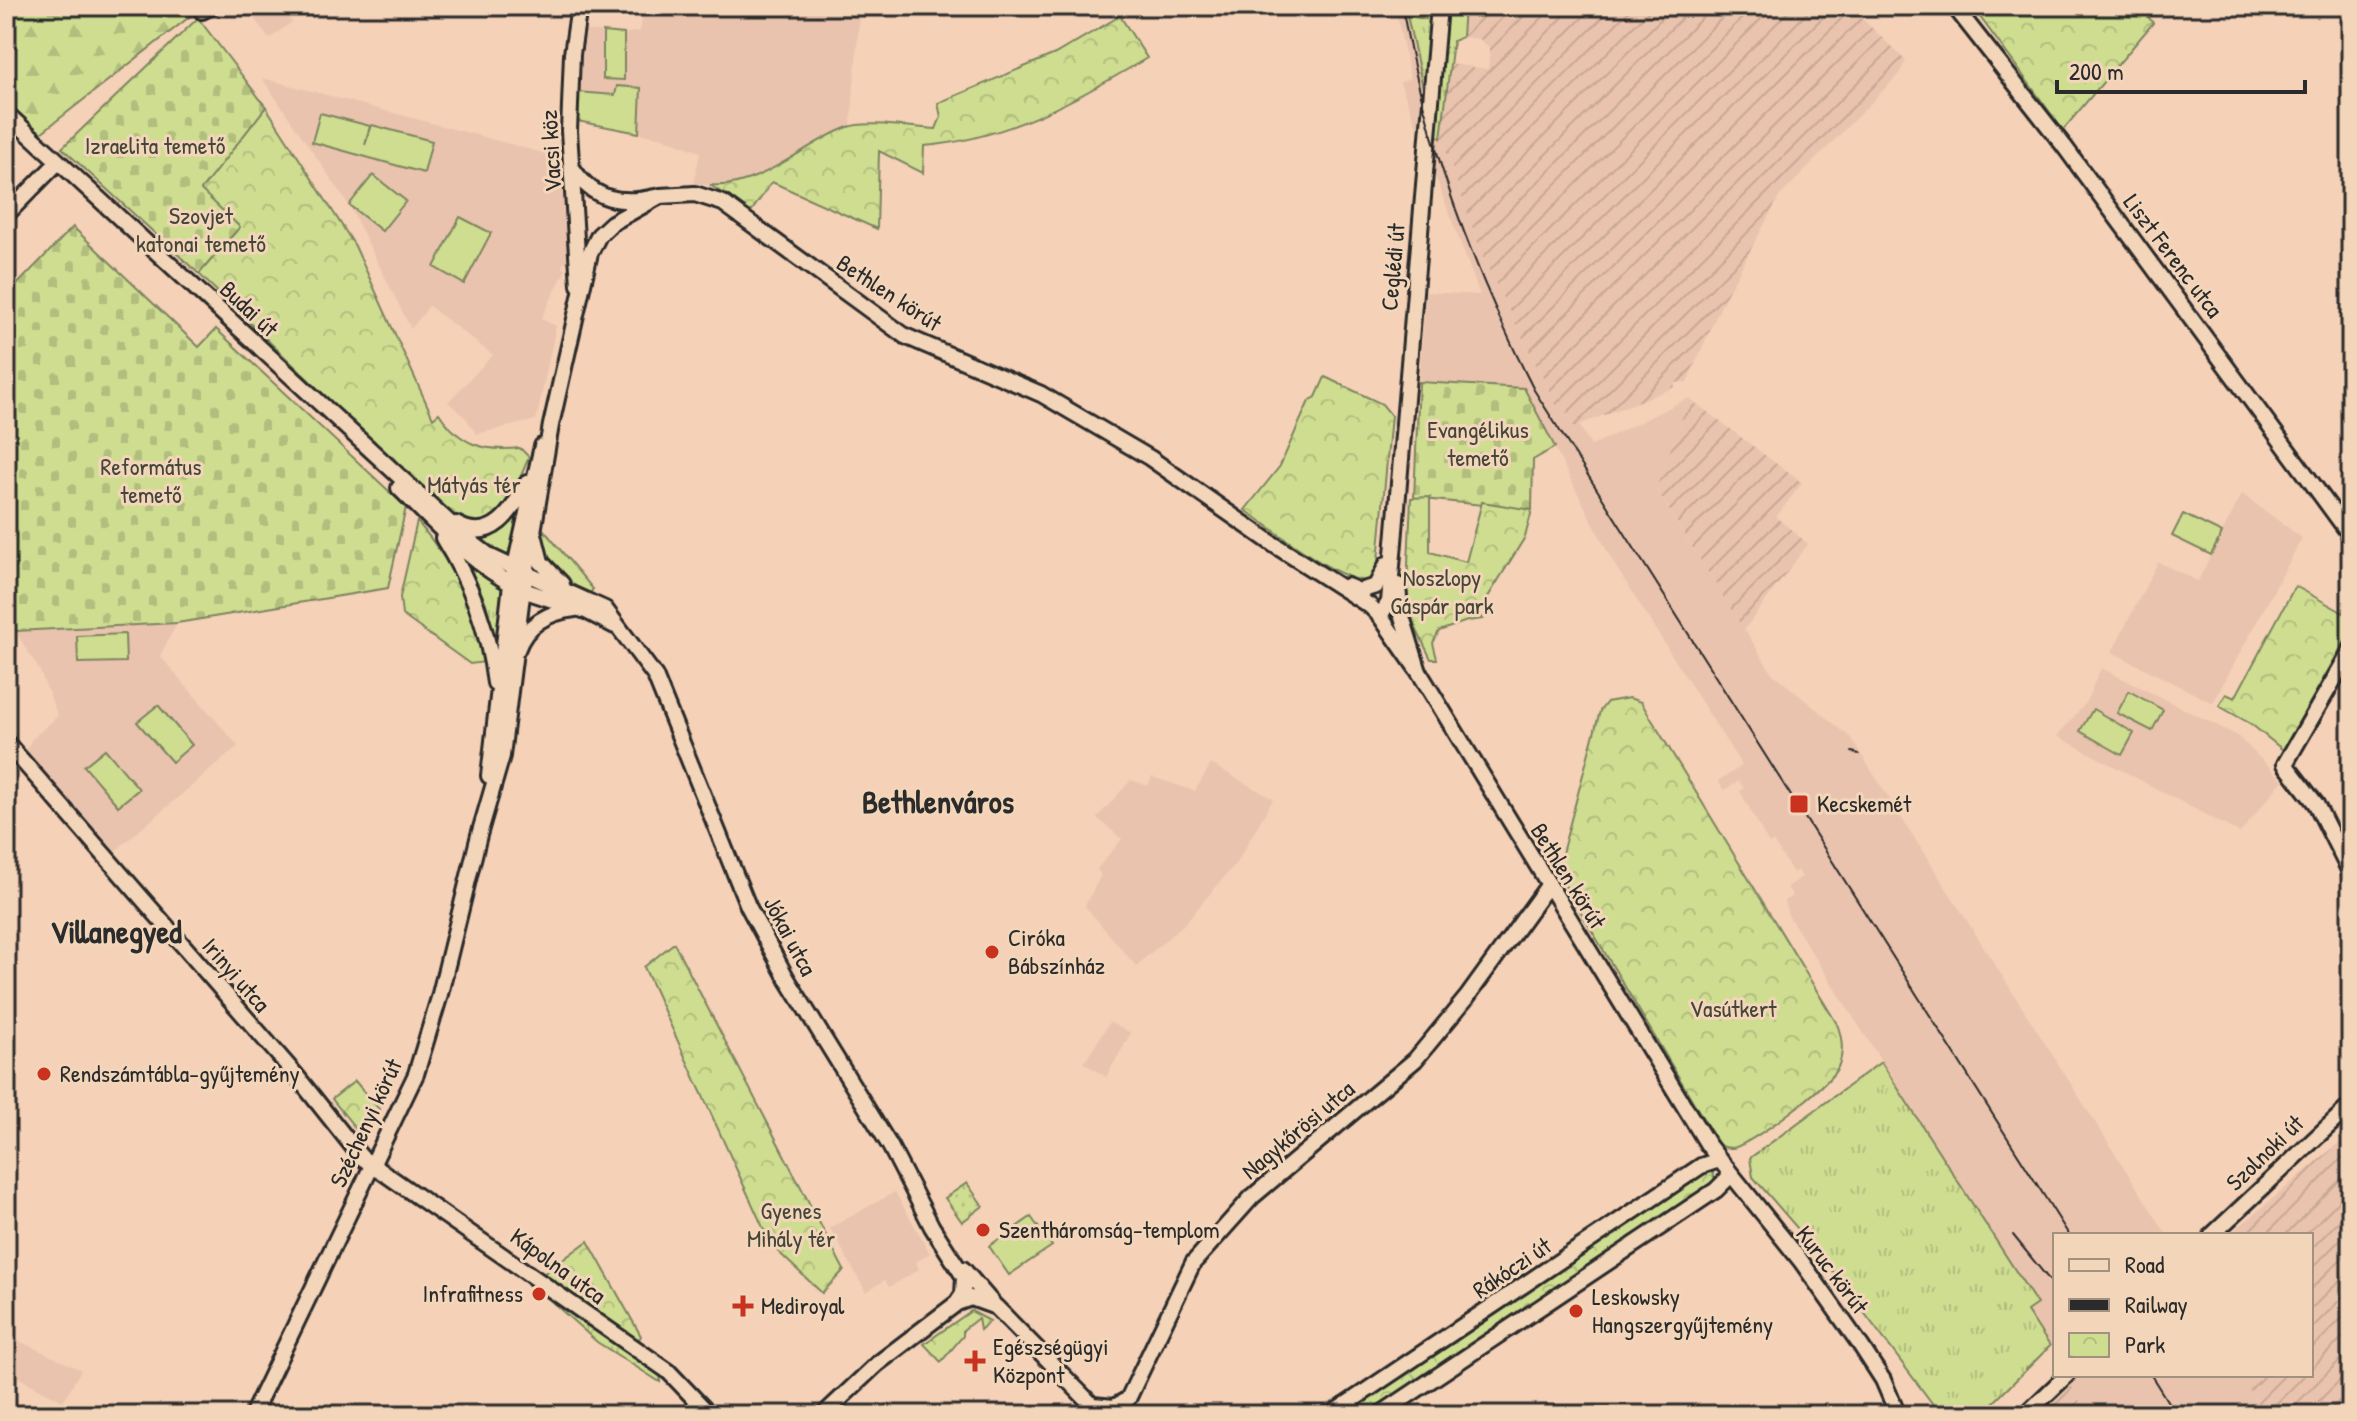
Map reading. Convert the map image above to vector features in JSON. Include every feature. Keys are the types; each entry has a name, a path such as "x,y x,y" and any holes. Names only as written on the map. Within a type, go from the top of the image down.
{"street":[{"name":"Vacsi köz","path":"579,6 572,54 571,167 577,224 579,294"},
{"name":"Ceglédi út","path":"1395,533 1439,6"},
{"name":"Liszt Ferenc utca","path":"1954,6 2064,146 2351,536"},
{"name":"Budai út","path":"6,113 442,523"},
{"path":"6,215 58,162"},
{"path":"571,167 583,185 602,197 629,201 660,196"},
{"name":"Bethlen körút","path":"521,571 535,523 551,425 579,294 590,253 599,235 630,210 660,196 695,194 723,203 905,336 1041,394 1150,458 1380,616 1419,672 1719,1160"},
{"name":"Bethlen körút","path":"521,571 536,465 551,425"},
{"path":"442,523 471,530 494,526 512,511 536,465"},
{"path":"442,523 479,608 492,658 498,703"},
{"name":"Jókai utca","path":"442,523 476,547 579,602 623,631 646,660 665,695 748,906 786,977 890,1146 932,1227 948,1250"},
{"name":"Jókai utca","path":"442,523 482,566 517,587 579,602"},
{"path":"516,653 522,638 540,620 579,602 541,562 535,523"},
{"path":"1326,577 1359,591 1376,586 1387,565 1395,533"},
{"path":"1380,616 1389,602 1395,533"},
{"path":"1395,533 1400,610 1419,672"},
{"path":"517,587 521,571"},
{"name":"Széchenyi körút","path":"252,1415 416,1074 502,756 516,653 517,587"},
{"name":"Széchenyi körút","path":"479,835 517,587"},
{"path":"2351,650 2285,764 2316,804 2351,874"},
{"name":"Irinyi utca","path":"6,742 295,1074 361,1157 371,1163"},
{"name":"Nagykőrösi utca","path":"1097,1410 1114,1407 1128,1399 1188,1268 1252,1197 1415,1060 1467,997 1549,884"},
{"name":"Szolnoki út","path":"2214,1233 2351,1105"},
{"name":"Kuruc körút","path":"1719,1160 1801,1261 1861,1346 1883,1380 1898,1415"},
{"name":"Rákóczi út","path":"1330,1415 1701,1166 1719,1160"},
{"name":"Kápolna utca","path":"371,1163 668,1371 710,1415"},
{"name":"Rákóczi út","path":"1379,1415 1716,1190 1730,1176"},
{"path":"948,1250 965,1281 963,1294 957,1303"},
{"path":"948,1250 990,1305 1097,1410"},
{"path":"823,1415 877,1364 957,1303 971,1298 990,1305"},
{"path":"2025,1415 2065,1377"}],"shaded area":[{"path":"262,6 280,6 292,22 269,39 251,14"},
{"path":"644,6 860,6 851,125 762,173 724,187 694,183 700,152 664,138 577,121 581,30 624,34 640,31"},
{"path":"1395,6 1405,6 1433,133 1441,138 1484,260 1558,409 1563,407 1573,426 1579,425 1591,446 1689,398 1656,490 1772,673 1850,737 2166,1233 2053,1233 2053,1347 2027,1311 2037,1304 1788,915 1784,901 1793,896 1787,887 1802,877 1797,870 1793,873 1773,841 1769,844 1740,791 1744,788 1739,781 1724,790 1718,781 1742,766 1613,562 1524,388 1419,382 1426,292 1480,295 1400,82 1410,78"},
{"path":"1464,6 1849,6 1906,61 1898,75 1779,197 1722,303 1687,382 1674,383 1675,387 1574,427 1563,407 1558,409 1484,260 1441,138 1450,64 1488,69 1490,48 1479,39 1462,37"},
{"path":"262,78 562,158 561,186 571,253 569,264 564,262 562,267 566,269 541,319 556,326 536,420 476,434 467,419 448,402 493,355 429,306 411,329 349,205"},
{"path":"1689,398 1802,483 1776,517 1808,544 1744,630 1656,489"},
{"path":"2242,494 2302,538 2213,703 2112,652 2158,562 2198,581 2211,555 2172,536 2183,514 2222,533"},
{"path":"177,623 160,656 238,746 114,852 30,757 27,749 32,739 58,716 39,669 15,631"},
{"path":"2101,668 2236,735 2283,780 2240,833 2057,736 2085,704"},
{"path":"1211,764 1273,799 1237,862 1185,923 1136,966 1085,906 1101,875 1097,869 1122,839 1097,818 1131,780 1148,786 1152,777 1195,791"},
{"path":"1110,1022 1131,1033 1106,1077 1084,1063"},
{"path":"2351,1133 2351,1415 2265,1415 2241,1377 2313,1377 2313,1233 2231,1233"},
{"path":"895,1192 930,1253 916,1262 919,1269 905,1278 889,1287 885,1280 866,1292 830,1228"},
{"path":"6,1335 81,1370 63,1401 6,1371"},
{"path":"2078,1377 2241,1377 2265,1415 2087,1415 2071,1385"},
{"path":"2071,1385 2087,1415 2041,1415"}],"green space":[{"path":"6,6 91,6 116,14 128,6 186,6 193,14 41,133 6,101"},
{"path":"1405,6 1414,6 1413,17 1426,19 1428,6 1464,6 1462,37 1453,41 1441,138 1433,133"},
{"path":"1972,6 2140,6 2153,23 2063,130"},
{"path":"1120,16 1147,58 1094,88 1013,126 955,142 924,146 923,173 879,151 877,229 772,182 751,212 710,185 728,185 764,173 831,134 856,125 936,129 941,117 938,103 1055,54"},
{"name":"Izraelita temető","path":"198,18 266,107 202,190 240,227 199,274 62,148"},
{"path":"603,32 624,34 624,80 603,79"},
{"path":"617,86 641,88 639,133 577,121 577,92 615,95"},
{"path":"266,107 355,246 433,418 439,413 455,433 474,444 495,449 520,448 529,457 507,509 481,525 453,519 199,274 240,227 201,190"},
{"path":"320,113 370,126 365,145 372,125 432,141 424,173 312,142"},
{"path":"373,175 406,201 382,231 349,205"},
{"path":"460,217 491,233 464,284 434,267"},
{"name":"Református temető","path":"73,227 199,347 216,329 406,507 388,588 177,623 15,631 6,620 6,296"},
{"path":"1325,377 1382,404 1391,415 1377,572 1373,580 1361,580 1327,566 1245,510 1280,466 1309,401 1316,397"},
{"name":"Evangélikus temető","path":"1419,382 1524,388 1555,447 1533,460 1532,510 1414,498"},
{"name":"Noszlopy Gáspár park","path":"1430,497 1430,552 1466,562 1482,502 1532,510 1525,537 1478,613 1483,619 1439,631 1433,643 1437,659 1431,659 1406,608 1411,498"},
{"path":"2183,514 2222,533 2211,555 2172,536"},
{"path":"513,515 517,517 510,561 470,533"},
{"name":"Mátyás tér","path":"417,521 461,587 485,662 470,664 402,615 400,597"},
{"name":"Mátyás tér","path":"538,523 593,589 589,595 566,581 552,567"},
{"path":"466,559 507,587 499,658 486,603"},
{"path":"2295,586 2351,617 2351,630 2283,750 2251,724 2219,706 2226,694 2235,698"},
{"path":"125,634 126,662 78,663 77,636"},
{"path":"2129,691 2163,710 2152,731 2117,713"},
{"name":"Vasútkert","path":"1629,698 1641,702 1837,1024 1840,1034 1842,1045 1838,1067 1821,1087 1772,1125 1733,1148 1720,1146 1557,872 1600,711 1607,702"},
{"path":"158,705 192,745 172,762 137,722"},
{"path":"2093,709 2134,733 2122,755 2080,731"},
{"path":"105,749 139,789 118,806 84,766"},
{"name":"Gyenes Mihály tér","path":"674,943 844,1270 822,1293 771,1245 644,967"},
{"path":"1881,1062 2037,1304 2027,1311 2050,1346 1981,1415 1947,1415 1935,1407 1824,1259 1753,1177 1750,1158"},
{"path":"355,1081 380,1110 370,1128 356,1129 332,1099"},
{"path":"1712,1169 1715,1180 1709,1186 1375,1415 1336,1415 1698,1171"},
{"path":"967,1183 983,1206 962,1222 945,1198"},
{"path":"1031,1217 1052,1246 1009,1275 989,1246"},
{"path":"588,1241 641,1336 637,1342 542,1275"},
{"path":"533,1285 661,1373 660,1382 597,1342"},
{"path":"971,1311 990,1321 980,1330 978,1318 963,1330 963,1336 941,1362 924,1344"}],"railway":[{"path":"1402,6 1424,106 1453,203 1490,298 1534,390 2068,1233"},
{"path":"1852,752 1859,754"},
{"path":"2013,1235 2053,1285"},
{"path":"2152,1377 2176,1415"}],"place":[{"name":"Kecskemét","path":"1799,804"},
{"name":"Ciróka Bábszínház","path":"992,952"},
{"name":"Rendszámtábla-gyűjtemény","path":"44,1074"},
{"name":"Szentháromság-templom","path":"983,1230"},
{"name":"Infrafitness","path":"539,1294"},
{"name":"Mediroyal","path":"743,1306"},
{"name":"Leskowsky Hangszergyűjtemény","path":"1576,1311"},
{"name":"Egészségügyi Központ","path":"975,1361"}],"district":[{"name":"Bethlenváros","path":"938,802"},
{"name":"Villanegyed","path":"116,932"}],"park label":[{"name":"Szovjet katonai temető","path":"201,230"}]}
